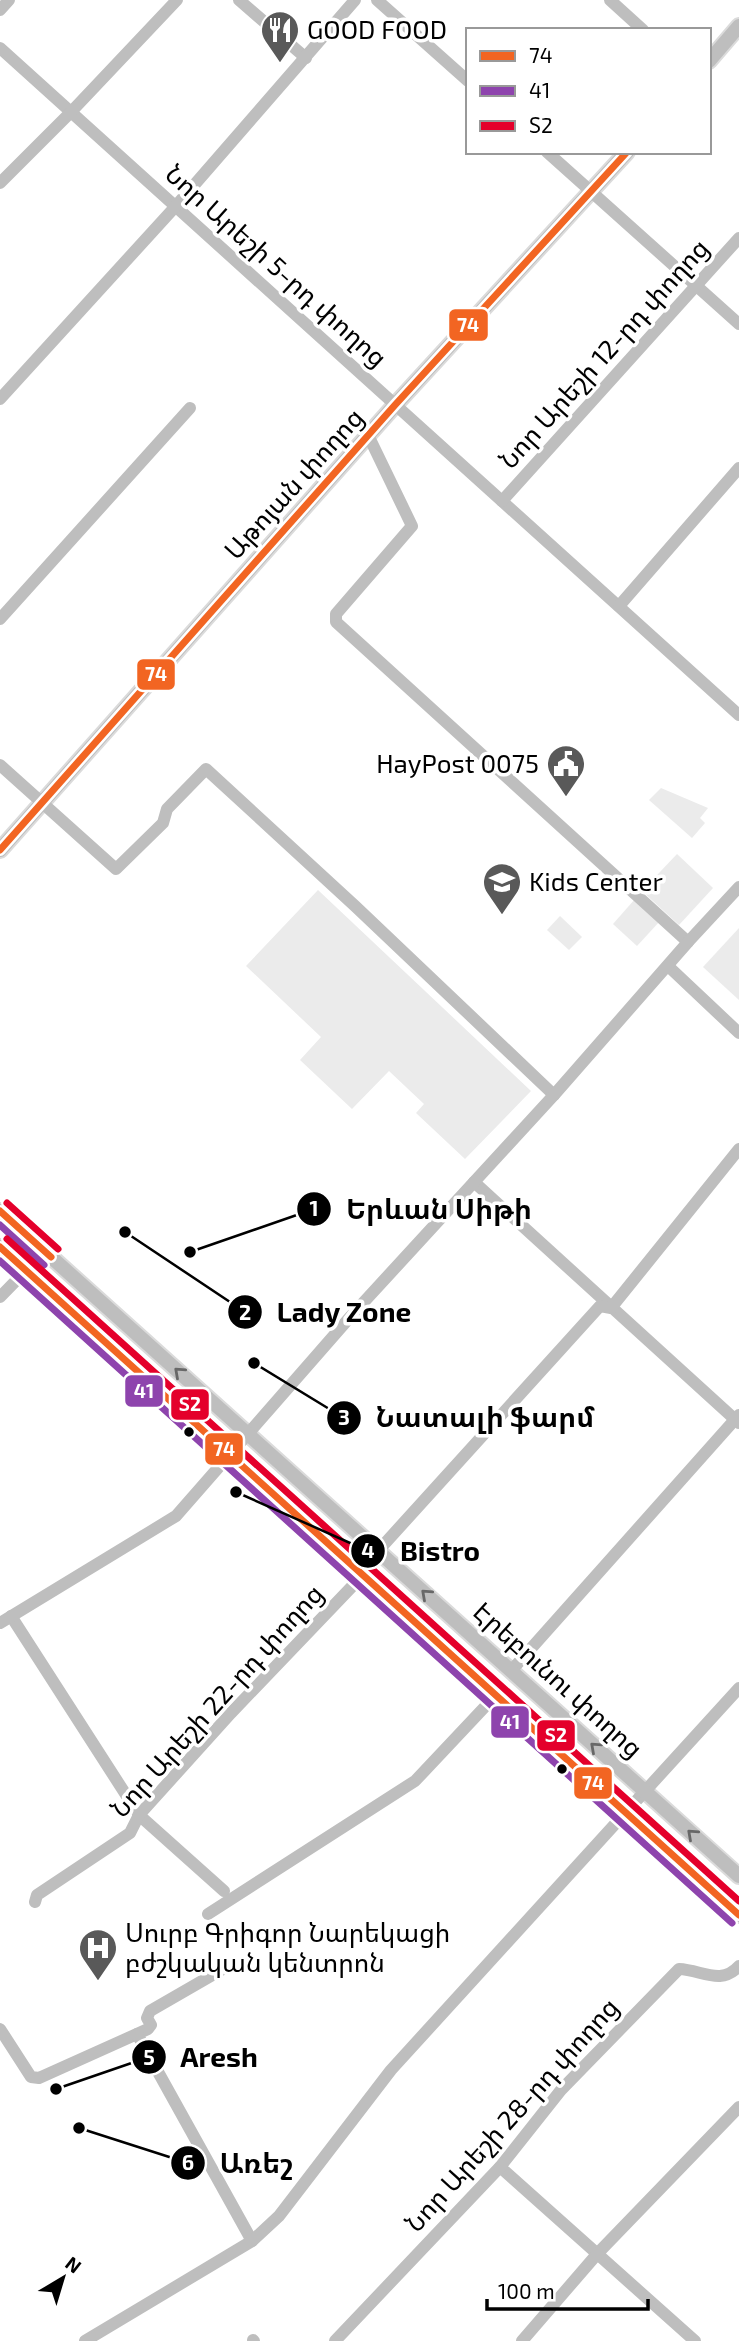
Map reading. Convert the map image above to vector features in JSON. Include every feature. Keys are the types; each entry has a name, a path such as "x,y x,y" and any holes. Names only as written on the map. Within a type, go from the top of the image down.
{"main road":[{"path":"711,59 739,26"},
{"name":"Աթոյան փողոց","path":"0,850 395,405 625,154"},
{"name":"Էրեբունու փողոց","path":"0,1211 739,1876"},
{"name":"Էրեբունու փողոց","path":"0,1247 739,1915"}],"street":[{"path":"0,10 9,0"},
{"path":"0,183 177,0"},
{"path":"239,0 306,58"},
{"path":"0,399 175,206 355,0"},
{"path":"377,0 466,79"},
{"path":"610,0 641,28"},
{"name":"Նոր Արեշի 5-րդ փողոց","path":"0,48 619,606 736,706"},
{"path":"549,154 739,324"},
{"name":"Նոր Արեշի 12-րդ փողոց","path":"502,501 739,238"},
{"path":"0,619 190,408"},
{"path":"369,437 412,526 336,614 336,622 688,942"},
{"path":"619,606 739,468"},
{"path":"0,765 116,869 163,823 167,808 206,769 554,1095"},
{"path":"224,1891 139,1815 5,1619 176,1516 739,887"},
{"path":"668,966 739,1033"},
{"path":"611,1308 739,1149"},
{"path":"474,1182 611,1308 738,1419 511,1671"},
{"path":"0,1297 45,1251"},
{"path":"378,1551 600,1306 611,1308"},
{"name":"Նոր Արեշի 22-րդ փողոց","path":"35,1902 37,1895 130,1833 139,1815 231,1713 363,1575"},
{"path":"85,2341 252,2241 279,2216 391,2070 739,1688"},
{"path":"208,1914 415,1781 496,1695"},
{"path":"0,2031 31,2077 39,2078 150,2028 147,2018 150,2011 228,1966"},
{"name":"Նոր Արեշի 28-րդ փողոց","path":"335,2341 500,2167 561,2090 679,1969 695,1970 721,1978 733,1973 739,1966"},
{"path":"137,2034 252,2241"},
{"path":"522,2341 598,2253 739,2107"},
{"path":"500,2167 695,2341"}],"shaded area":[{"path":"661,788 708,808 700,818 705,823 692,838 649,800"},
{"path":"677,854 713,888 679,925 642,891"},
{"path":"318,890 531,1091 465,1159 416,1113 424,1104 389,1071 352,1109 300,1060 321,1037 246,966"},
{"path":"635,899 660,921 637,946 613,924"},
{"path":"560,916 582,937 569,950 547,930"},
{"path":"739,928 739,1000 703,967"}],"transit line":[{"name":"74","path":"0,850 395,405 625,154"},
{"name":"Տ2","path":"7,1203 58,1249"},
{"name":"74","path":"0,1211 51,1257"},
{"name":"41","path":"0,1225 44,1265"},
{"name":"Տ2","path":"7,1239 739,1901"},
{"name":"74","path":"0,1247 739,1915"},
{"name":"41","path":"0,1261 732,1923"}],"place":[{"name":"GOOD FOOD","path":"280,64"},
{"name":"HayPost 0075","path":"566,798"},
{"name":"Kids Center","path":"502,916"},
{"name":"Lady Zone","path":"125,1232"},
{"name":"Երևան Սիթի","path":"190,1252"},
{"name":"Նատալի ֆարմ","path":"254,1363"},
{"name":"Bistro","path":"236,1492"},
{"name":"Սուրբ Գրիգոր Նարեկացի բժշկական կենտրոն","path":"98,1982"},
{"name":"Aresh","path":"56,2089"},
{"name":"Առեշ","path":"79,2128"}]}
